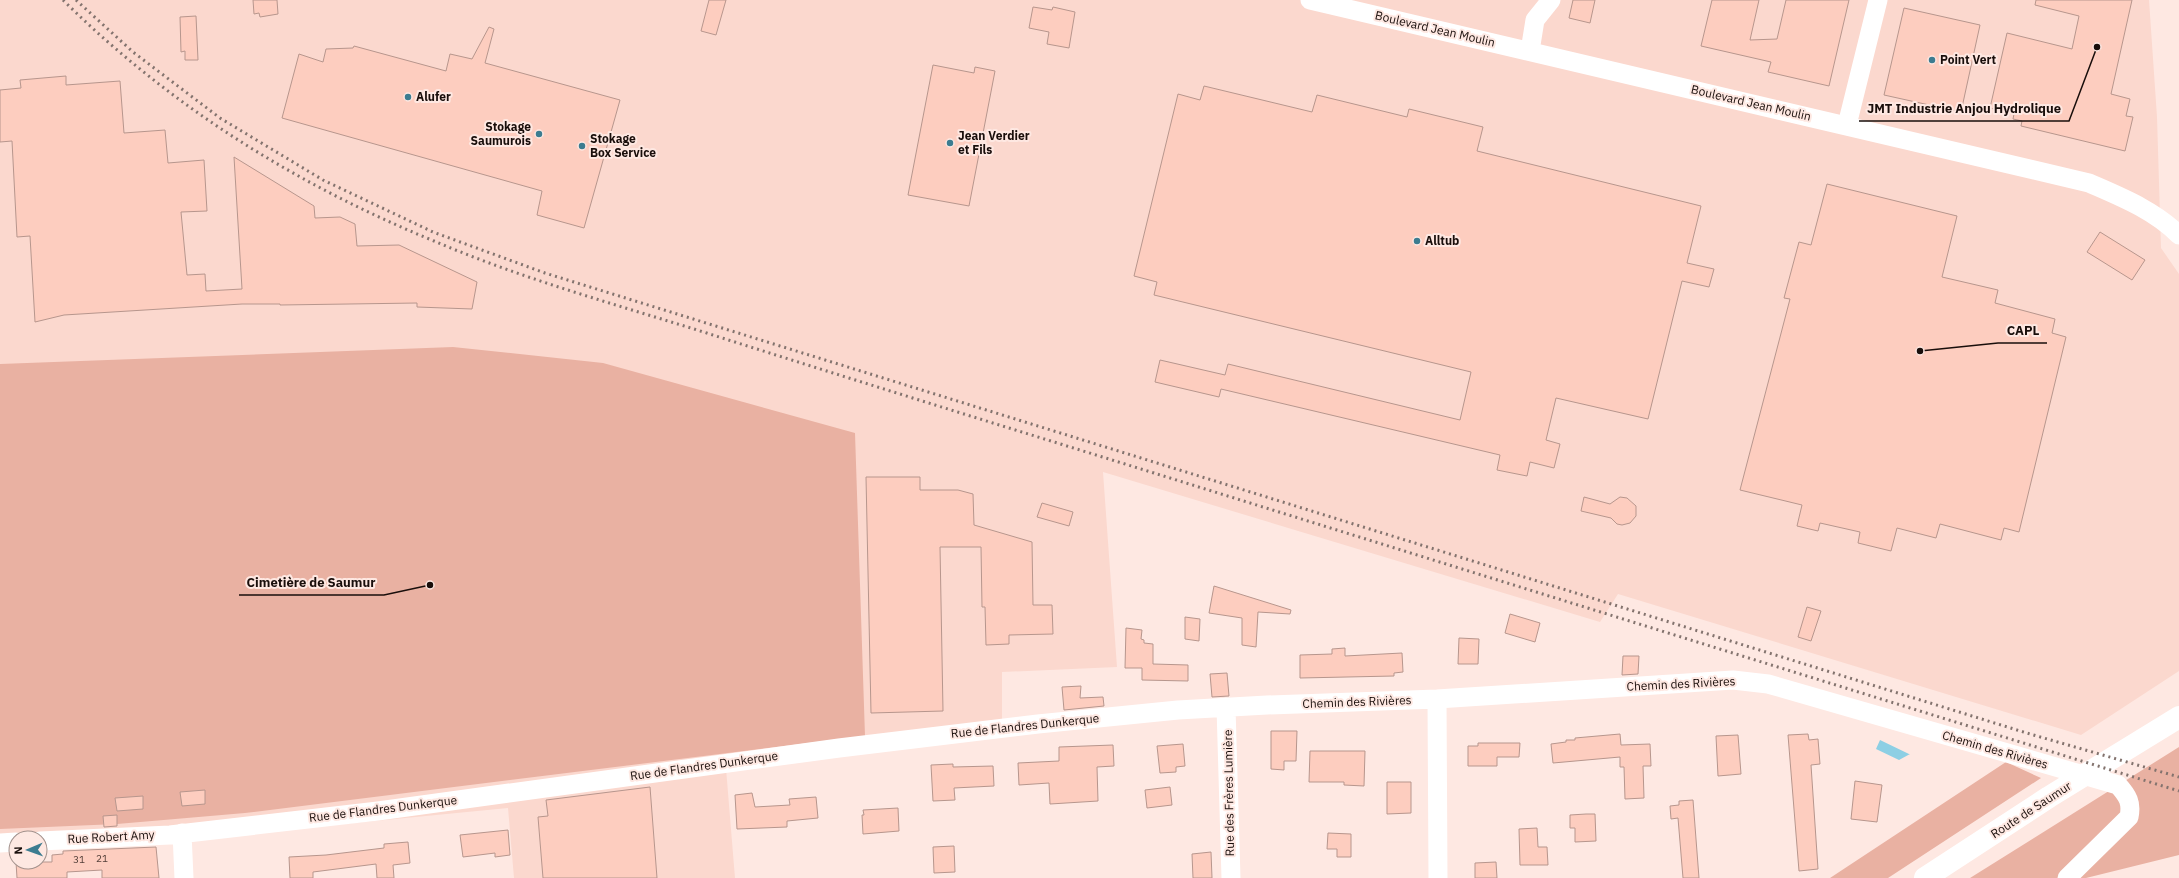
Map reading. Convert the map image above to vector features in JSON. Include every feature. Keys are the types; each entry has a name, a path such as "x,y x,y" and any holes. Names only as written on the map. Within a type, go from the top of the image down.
{"main road":[{"name":"Route de Saumur","path":"2137,742 2179,713"},
{"name":"Route de Saumur","path":"1925,878 2049,797 2179,717"}],"street":[{"name":"Boulevard Jean Moulin","path":"1310,0 1358,5 1530,51 2089,183 2132,201 2168,224 2179,235"},
{"path":"1530,51 1535,20 1551,0"},
{"path":"1847,125 1878,0"},
{"name":"Chemin des Rivières","path":"1226,707 1437,699 1733,680 1768,684 2118,785 2127,795 2131,807 2128,817 2067,878"},
{"path":"1437,699 1438,878"},
{"name":"Rue de Flandres Dunkerque","path":"182,833 378,811 831,749 1038,724 1226,707"},
{"name":"Rue des Frères Lumière","path":"1226,707 1231,878"},
{"path":"182,833 184,878"},
{"name":"Rue Robert Amy","path":"48,841 182,833"}],"shaded area":[{"path":"0,0 2149,0 2157,117 2161,248 2179,274 2179,671 2081,735 1618,594 1600,622 1103,472 1117,667 1002,672 1002,723 725,756 735,878 514,878 508,808 178,840 48,838 48,830 8,830 8,845 0,852"},
{"path":"453,347 603,363 855,433 865,736 245,813 117,824 0,829 0,364"},
{"path":"2179,747 2179,855 2086,878 1970,878"},
{"path":"2006,762 2041,778 1888,878 1830,878"}],"water":[{"path":"1880,740 1910,754 1899,760 1876,749"}],"building":[{"path":"253,0 277,0 278,14 260,17 259,13 254,14"},
{"path":"709,0 726,0 716,35 701,31"},
{"path":"1573,0 1595,0 1590,23 1569,18"},
{"path":"1712,0 1759,0 1750,40 1777,39 1786,0 1849,0 1829,86 1768,72 1771,62 1701,46"},
{"path":"2036,0 2132,0 2111,94 2130,99 2126,116 2133,117 2125,151 2021,126 2022,121 2013,119 2014,114 1990,108 2007,33 2072,49 2079,16 2035,5"},
{"path":"1033,7 1052,10 1053,7 1075,12 1069,48 1047,44 1049,32 1029,28"},
{"name":"Point Vert","path":"1904,8 1980,25 1961,112 1884,95"},
{"path":"196,16 198,60 185,60 185,51 181,52 180,17"},
{"name":"Alufer","path":"489,27 494,29 485,63 620,100 584,228 537,215 542,191 282,118 299,54 323,62 326,49 353,48 354,46 446,71 450,54 472,59"},
{"name":"Jean Verdier et Fils","path":"933,65 974,73 975,67 995,71 969,206 908,195"},
{"path":"66,76 66,85 120,81 124,133 165,130 168,163 204,160 207,211 181,212 187,275 205,274 206,291 242,289 234,157 314,206 315,218 340,217 355,224 357,246 399,245 477,282 472,309 417,307 417,303 280,305 242,304 64,315 35,322 30,236 17,237 12,141 0,142 0,90 21,88 20,80"},
{"name":"Alltub","path":"1204,86 1312,112 1317,95 1407,117 1409,109 1483,127 1477,151 1701,206 1687,263 1714,269 1709,287 1682,281 1648,419 1556,398 1546,440 1560,444 1554,468 1530,462 1527,476 1497,470 1500,455 1221,389 1219,397 1155,382 1160,360 1225,375 1228,364 1460,420 1471,372 1154,295 1157,282 1134,276 1178,94 1200,100"},
{"path":"1827,184 1957,216 1942,277 1998,290 1995,303 2055,319 2052,333 2066,337 2019,532 2004,528 2001,540 1940,524 1936,538 1897,528 1891,551 1858,543 1860,532 1820,523 1818,531 1797,526 1802,505 1740,490 1790,299 1784,298 1799,242 1811,245"},
{"path":"2100,232 2145,260 2132,280 2087,252"},
{"path":"866,477 920,477 920,490 958,490 973,494 974,525 1032,542 1033,605 1052,605 1053,634 1009,635 1009,644 986,645 985,607 982,607 981,547 940,547 943,711 871,713"},
{"path":"1584,497 1610,504 1620,497 1627,498 1636,506 1636,516 1630,523 1622,525 1617,524 1611,518 1581,511"},
{"path":"1042,503 1073,512 1069,526 1037,517"},
{"path":"1214,586 1291,610 1290,614 1258,612 1256,647 1242,645 1242,618 1209,613"},
{"path":"1807,607 1821,611 1811,641 1798,637"},
{"path":"1510,614 1540,623 1535,642 1505,633"},
{"path":"1185,617 1200,619 1199,641 1185,639"},
{"path":"1126,628 1142,630 1141,639 1144,640 1144,643 1153,644 1153,664 1188,665 1188,681 1142,680 1142,668 1125,668"},
{"path":"1459,638 1479,639 1478,664 1458,664"},
{"path":"1345,648 1345,656 1402,653 1403,672 1394,673 1394,676 1300,678 1300,655 1332,654 1332,649"},
{"path":"1623,656 1639,656 1638,674 1622,675"},
{"path":"1227,673 1229,696 1212,697 1210,674"},
{"path":"1081,686 1080,698 1103,697 1104,706 1064,710 1062,687"},
{"path":"1271,731 1297,731 1296,761 1284,761 1284,770 1271,769"},
{"path":"1620,734 1621,745 1650,744 1651,766 1643,766 1644,798 1625,799 1624,767 1620,767 1620,757 1553,763 1551,744 1566,742 1566,740 1575,740 1575,738"},
{"path":"1808,734 1809,740 1818,739 1820,764 1811,765 1818,869 1799,871 1788,735"},
{"path":"1738,735 1741,774 1718,776 1716,736"},
{"path":"1478,743 1520,743 1519,757 1497,757 1497,766 1468,766 1468,746 1478,746"},
{"path":"1183,744 1185,766 1176,767 1176,772 1160,773 1157,746"},
{"path":"1113,745 1114,766 1097,767 1098,801 1050,804 1049,783 1019,785 1018,763 1059,761 1059,747"},
{"path":"1310,751 1365,751 1364,786 1344,785 1344,782 1309,782"},
{"path":"953,764 953,767 993,766 994,786 954,788 955,800 933,801 931,765"},
{"path":"1855,781 1882,785 1877,822 1851,819"},
{"path":"1387,782 1411,782 1411,813 1387,814"},
{"path":"650,787 657,878 543,878 538,817 548,816 546,800"},
{"path":"1170,787 1172,805 1147,808 1145,790"},
{"path":"205,790 205,804 182,806 180,792"},
{"path":"752,793 755,807 790,805 789,799 816,797 818,818 787,821 787,827 737,829 735,795"},
{"path":"143,796 143,809 117,811 115,798"},
{"path":"1693,800 1699,878 1683,878 1678,818 1671,819 1670,806 1679,805 1679,801"},
{"path":"898,808 899,831 863,834 863,810"},
{"path":"1595,814 1596,841 1575,842 1575,828 1570,828 1570,815"},
{"path":"117,815 117,826 104,827 103,816"},
{"path":"1537,828 1538,847 1547,847 1548,865 1520,865 1519,829"},
{"path":"508,830 510,855 495,857 495,853 463,857 460,835"},
{"path":"1328,833 1351,834 1351,857 1337,857 1337,849 1327,849"},
{"path":"408,842 410,863 393,865 394,878 377,878 376,864 313,872 313,878 290,878 289,857 326,855 384,848 384,844"},
{"path":"954,846 955,872 934,873 933,847"},
{"path":"156,847 159,878 102,878 102,870 67,872 67,878 17,878 16,870 48,870 48,862 52,862 52,855 63,854 63,851"},
{"path":"1211,852 1212,878 1193,878 1192,854"},
{"path":"1496,862 1497,878 1475,878 1475,863"}],"railway":[{"path":"63,0 104,38 191,108 236,139 284,168 383,219 466,254 530,278 953,411 2179,791"},
{"path":"76,0 133,52 220,118 323,180 433,232 545,273 2030,734 2179,777"}],"place":[{"name":"JMT Industrie Anjou Hydrolique","path":"2097,47"},
{"name":"Point Vert","path":"1932,60"},
{"name":"Alufer","path":"408,97"},
{"name":"Stokage Saumurois","path":"539,134"},
{"name":"Jean Verdier et Fils","path":"950,143"},
{"name":"Stokage Box Service","path":"582,146"},
{"name":"Alltub","path":"1417,241"},
{"name":"CAPL","path":"1920,351"},
{"name":"Cimetière de Saumur","path":"430,585"}]}
